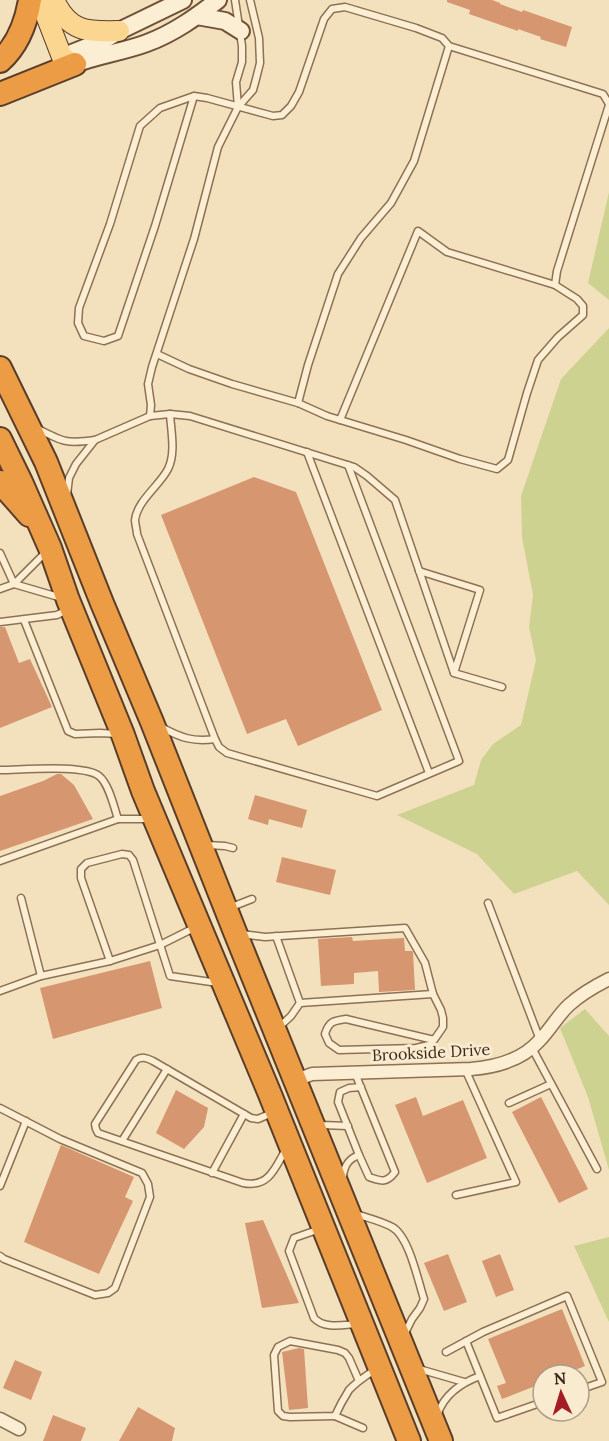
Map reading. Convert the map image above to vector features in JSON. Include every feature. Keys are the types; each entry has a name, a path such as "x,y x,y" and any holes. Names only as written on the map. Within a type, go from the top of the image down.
{"highway":[{"path":"0,61 12,49 21,33 30,0"},
{"path":"0,80 68,60"},
{"path":"0,94 68,60"},
{"path":"0,360 15,398"},
{"path":"0,368 46,462 438,1433"},
{"path":"0,439 50,548 143,791 290,1143 409,1441"},
{"path":"0,482 39,526"}],"main road":[{"path":"40,0 68,60"},
{"path":"54,0 66,20 79,28 93,32 119,31"},
{"path":"68,60 119,31 183,0"},
{"path":"68,60 102,55 145,44 174,31 218,0"},
{"path":"197,16 225,21 241,31"}],"street":[{"name":"Brookside Drive","path":"296,1080 312,1074 488,1068 510,1061 536,1044 569,1005 609,979"},
{"path":"0,1419 20,1429"}],"lane":[{"path":"235,0 241,31 242,62 236,82 238,107"},
{"path":"150,416 148,384 194,239 218,147 238,107 253,90 260,63 259,38 250,0"},
{"path":"194,96 155,226 118,336 104,341 84,336 78,323 79,308 110,224 140,126 160,108 194,96 273,116 282,115 299,92 324,19 332,9 345,6 416,28 442,38 449,46 603,94 609,104 557,271 555,285"},
{"path":"298,403 338,274 361,238 391,203 414,160 449,46"},
{"path":"157,354 189,369 232,384 298,403 327,416 496,469 508,460 538,360 558,337 583,315 584,306 555,285 447,252 418,231 340,420"},
{"path":"170,414 172,460 168,471 139,509 135,519 137,534 219,747 227,753 377,796 459,761 348,465"},
{"path":"27,423 58,439 74,443 94,440 150,416 170,414 190,416 354,467 395,500 454,673"},
{"path":"65,511 69,478 76,464 94,440"},
{"path":"307,452 429,773"},
{"path":"0,590 14,584 50,548"},
{"path":"0,553 14,584 70,604"},
{"path":"419,571 480,590 454,673"},
{"path":"0,622 57,615 70,604"},
{"path":"24,620 68,730 75,734 123,735"},
{"path":"454,673 502,687"},
{"path":"152,722 177,736 193,741 215,739"},
{"path":"0,770 75,769 90,772 100,777 108,790 118,819"},
{"path":"0,861 118,819 155,818"},
{"path":"200,844 233,848"},
{"path":"110,961 81,878 81,869 87,863 122,854 129,855 133,860 170,976 224,984"},
{"path":"21,898 41,976"},
{"path":"225,909 252,899"},
{"path":"488,903 551,1084 597,1169"},
{"path":"0,991 41,976 110,961 160,945 199,926"},
{"path":"235,932 265,937 405,928 425,963 433,994 441,1010 443,1027 434,1040 429,1045 416,1048 339,1050 329,1043 325,1034 327,1027 333,1021 346,1019 434,1040"},
{"path":"276,936 300,1003"},
{"path":"300,1003 433,994"},
{"path":"276,1030 291,1016 300,1003"},
{"path":"276,1111 258,1119 251,1118 167,1069 145,1057 140,1057 135,1060 95,1124 98,1133 251,1185 260,1183 272,1174 290,1143"},
{"path":"123,1142 167,1069"},
{"path":"456,1195 516,1182 465,1069"},
{"path":"356,1072 395,1172 390,1178 382,1181 369,1177 338,1102 340,1092 349,1088 361,1087"},
{"path":"509,1103 551,1084"},
{"path":"0,1108 60,1139 142,1173 148,1184 150,1197 115,1287 108,1293 95,1295 0,1256"},
{"path":"212,1173 244,1114"},
{"path":"0,1186 26,1122"},
{"path":"312,1122 322,1125 348,1126"},
{"path":"358,1155 351,1158 344,1169 345,1202 394,1228 404,1239 424,1299 401,1342"},
{"path":"324,1228 294,1238 289,1251 314,1318 319,1323 328,1325 362,1324"},
{"path":"446,1352 483,1332 567,1296 602,1382 591,1386"},
{"path":"359,1381 349,1358 338,1350 290,1341 278,1347 274,1355 278,1411 283,1416 335,1416 363,1428"},
{"path":"466,1341 497,1418 531,1406"},
{"path":"411,1366 464,1382"},
{"path":"335,1416 348,1392 379,1367"},
{"path":"438,1433 438,1410 444,1400 464,1382 480,1376"}],"green space":[{"path":"609,192 609,300 588,283"},
{"path":"609,328 609,905 577,871 514,894 477,854 397,815 474,785 481,760 493,744 521,725 536,660 529,627 533,595 522,537 521,496 561,379"},
{"path":"585,1009 609,1036 609,1170 588,1097 560,1028"},
{"path":"609,1237 609,1322 574,1246"}],"building":[{"path":"447,0 492,0 572,27 566,47 469,14 470,10 447,2"},
{"path":"254,477 296,492 382,710 298,746 286,719 247,734 161,515"},
{"path":"0,627 5,627 19,663 30,659 52,707 0,728"},
{"path":"61,774 74,785 93,819 0,851 0,796"},
{"path":"255,795 307,810 302,828 269,819 268,825 248,819"},
{"path":"282,857 336,870 330,895 276,882"},
{"path":"352,937 353,941 404,938 405,951 413,952 415,990 379,992 378,971 354,973 354,984 321,986 318,939"},
{"path":"150,961 162,1008 53,1039 40,988"},
{"path":"176,1090 208,1108 204,1127 184,1149 156,1133"},
{"path":"416,1097 423,1116 463,1100 487,1158 427,1183 395,1105"},
{"path":"541,1097 588,1189 559,1203 512,1112"},
{"path":"61,1145 134,1177 125,1197 133,1201 99,1274 24,1242"},
{"path":"263,1220 299,1303 262,1308 245,1223"},
{"path":"448,1254 467,1302 444,1311 424,1263"},
{"path":"500,1254 514,1290 496,1297 482,1261"},
{"path":"562,1309 584,1363 531,1363 531,1388 502,1399 497,1386 506,1383 488,1339"},
{"path":"304,1349 308,1408 289,1410 282,1352"},
{"path":"15,1360 42,1372 31,1400 3,1388"},
{"path":"138,1407 175,1428 172,1441 119,1441"},
{"path":"53,1415 86,1428 81,1441 43,1441"}]}
